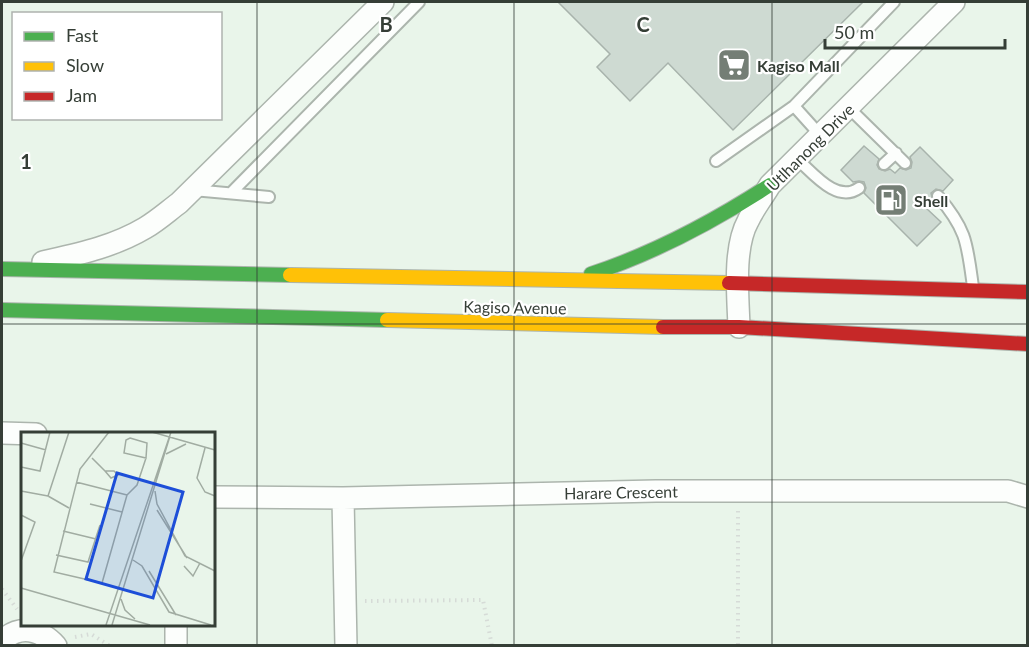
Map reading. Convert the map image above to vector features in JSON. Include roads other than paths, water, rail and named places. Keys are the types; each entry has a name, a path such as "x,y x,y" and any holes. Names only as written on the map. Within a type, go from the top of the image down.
{"street":[{"path":"7,270 97,249 146,228 193,190 383,2"},
{"name":"Utlhanong Drive","path":"739,327 738,284 744,231 747,221 770,185 954,2"},
{"path":"571,281 621,265 663,248 721,217 770,185"},
{"name":"Kagiso Avenue","path":"7,270 1028,292"},
{"name":"Kagiso Avenue","path":"2,310 341,320 739,327 1028,344"},
{"path":"2,433 21,434"},
{"name":"Harare Crescent","path":"214,497 343,498 656,491 1008,491 1028,497"},
{"path":"343,498 346,645"},
{"path":"176,626 176,645"},
{"path":"2,641 8,635 21,630 42,633 54,643"}],"lane":[{"path":"231,193 419,2"},
{"path":"716,161 794,106 894,2"},
{"path":"794,106 821,136"},
{"path":"849,108 905,163"},
{"path":"884,164 896,153"},
{"path":"798,159 828,186 839,192 852,193 859,188"},
{"path":"193,190 269,197"},
{"path":"938,196 954,215 964,232 974,290"}],"place":[{"name":"Kagiso Mall","path":"734,65"},
{"name":"Shell","path":"891,200"}]}
